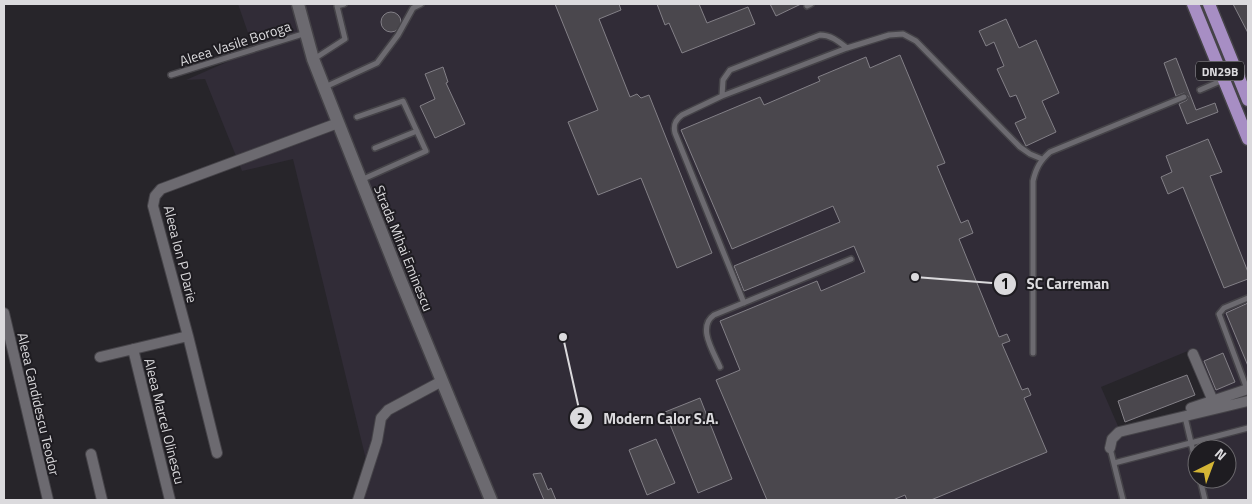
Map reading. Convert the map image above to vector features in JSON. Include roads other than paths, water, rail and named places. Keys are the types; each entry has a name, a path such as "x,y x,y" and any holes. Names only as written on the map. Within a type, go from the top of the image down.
{"main road":[{"name":"DN29B","path":"1192,4 1248,137"},
{"name":"DN29B","path":"1209,4 1248,100"}],"street":[{"name":"Strada Mihai Eminescu","path":"298,4 313,59 324,88 491,500"},
{"name":"Aleea Ion P Darie","path":"217,453 153,206 155,196 161,189 338,123"},
{"name":"Aleea Candidescu Teodor","path":"4,313 48,500"},
{"path":"100,357 188,336"},
{"name":"Aleea Marcel Olinescu","path":"133,349 170,500"},
{"path":"1193,354 1213,400"},
{"path":"358,500 377,441 381,418 388,410 442,381"},
{"path":"1191,408 1248,389"},
{"path":"1110,448 1112,438 1119,432 1248,401"},
{"path":"91,454 102,500"}],"lane":[{"path":"313,59 345,39 337,6 344,4"},
{"path":"324,88 377,62 398,35 413,6 421,4"},
{"name":"Aleea Vasile Boroga","path":"171,75 306,33"},
{"path":"744,303 674,126 677,119 682,115 722,96 847,48 889,35 903,34 916,41 1020,148 1042,159"},
{"path":"722,96 723,80 730,70 820,35 833,38 847,48"},
{"path":"1200,90 1237,74"},
{"path":"1033,353 1033,181 1036,167 1050,152 1184,97"},
{"path":"357,117 403,101 426,152 361,180"},
{"path":"375,148 417,130"},
{"path":"720,367 707,335 705,326 708,320 851,258"},
{"path":"1248,298 1224,308 1219,314 1248,389"},
{"path":"1185,417 1190,439"},
{"path":"1209,439 1248,428"},
{"path":"1114,463 1187,445"},
{"path":"1110,448 1123,500"}],"place":[{"name":"SC Carreman","path":"915,277"},
{"name":"Modern Calor S.A.","path":"563,337"}]}
